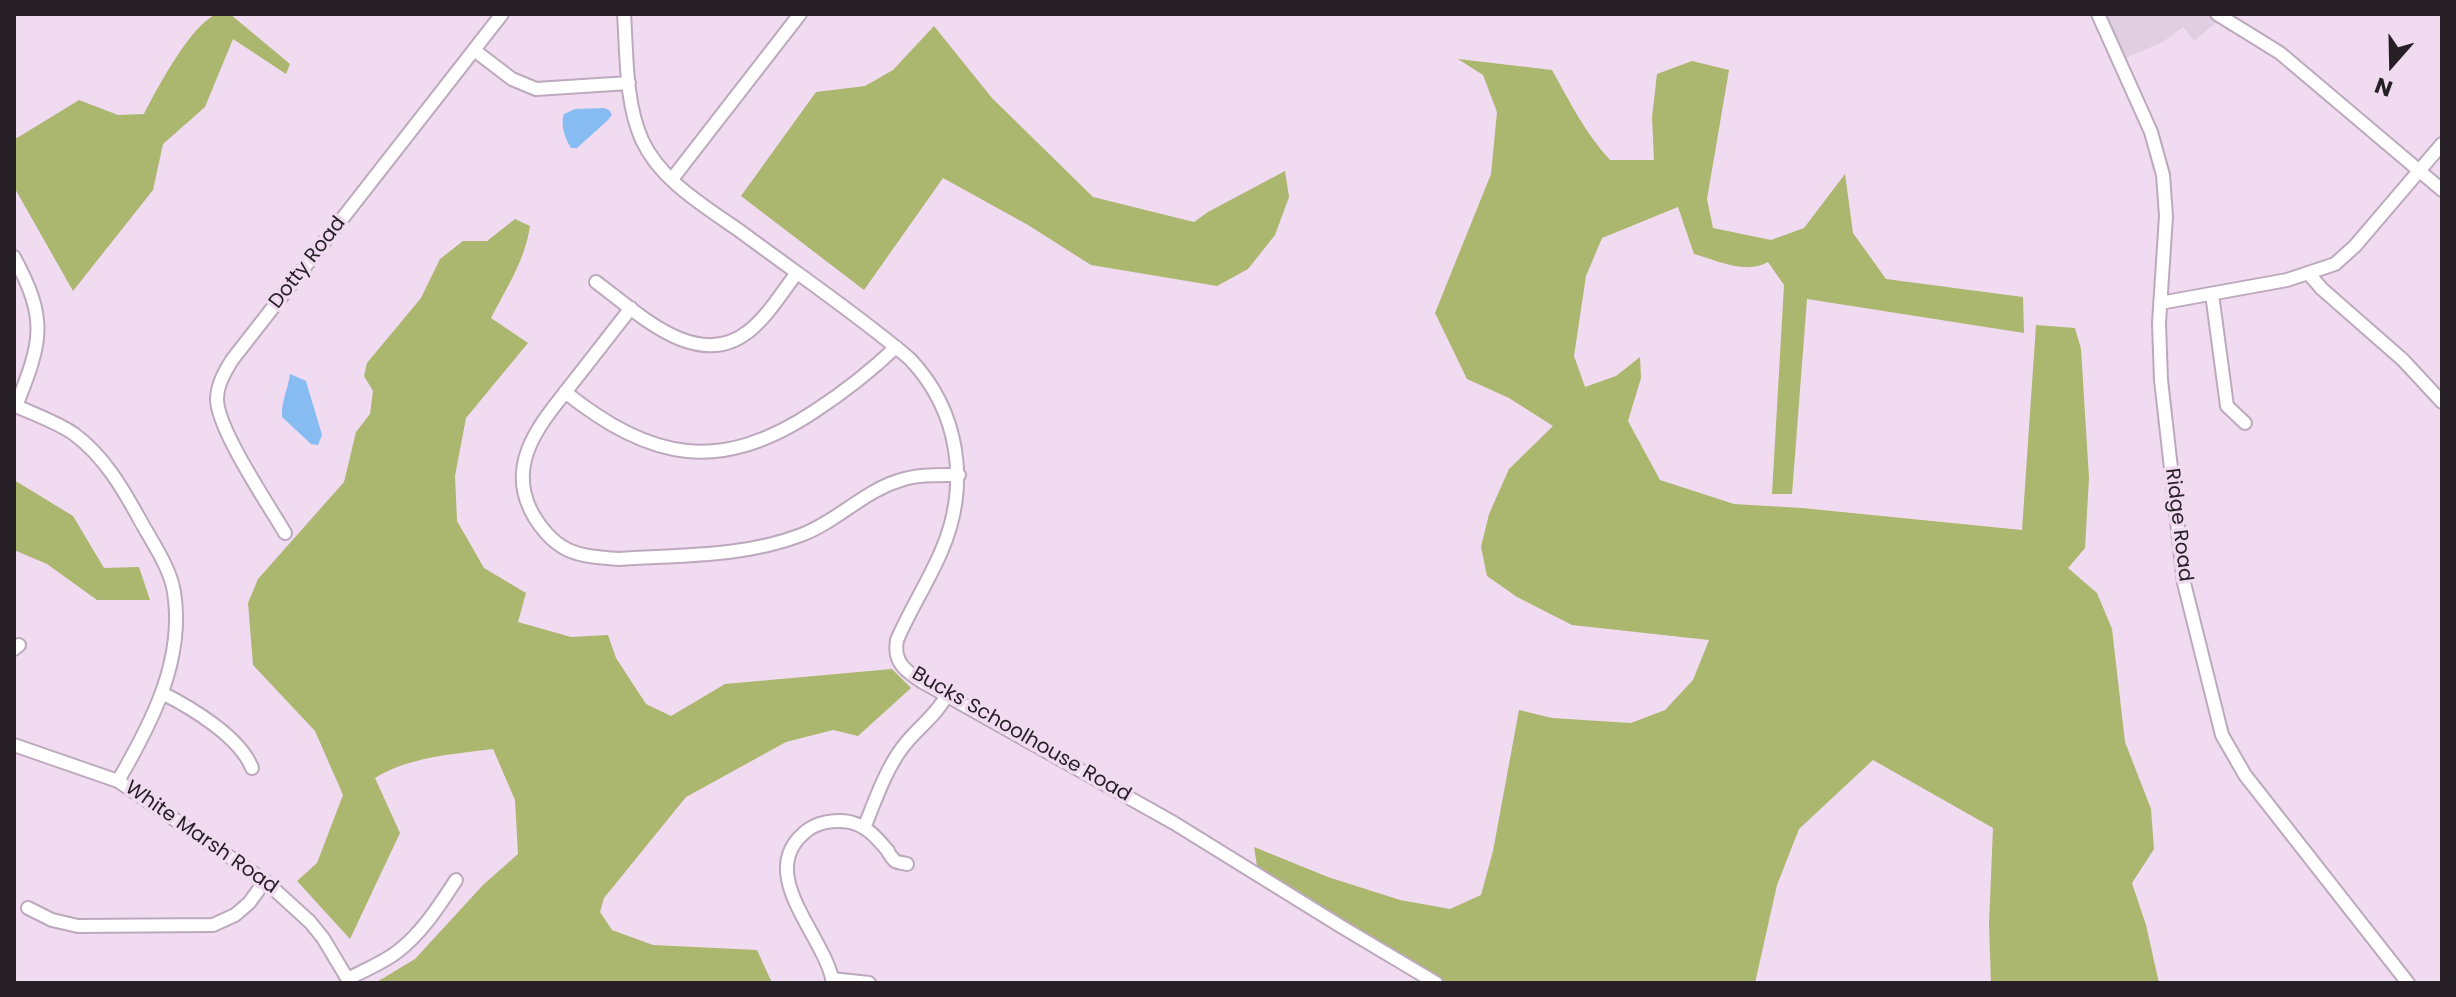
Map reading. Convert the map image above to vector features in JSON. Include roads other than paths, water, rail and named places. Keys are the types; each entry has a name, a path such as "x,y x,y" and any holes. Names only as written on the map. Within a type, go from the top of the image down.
{"street":[{"name":"Dotty Road","path":"285,533 221,422 217,399 221,380 232,360 502,14"},
{"name":"Bucks Schoolhouse Road","path":"624,14 635,118 643,142 655,162 672,179 896,347 920,369 944,411 953,438 959,475 956,504 948,536 896,645 897,661 924,682 1174,823 1436,983"},
{"path":"672,179 800,14"},
{"name":"Ridge Road","path":"2098,14 2142,109 2161,165 2166,216 2159,352 2179,548 2189,606 2222,735 2245,775 2408,983"},
{"path":"2217,14 2280,53 2442,190"},
{"path":"474,50 512,79 536,89 629,83"},
{"path":"2160,303 2309,274 2335,264 2349,252 2442,144"},
{"path":"14,257 29,285 38,318 36,348 15,405 72,432 112,472 162,560 174,590 176,637 166,684 118,781"},
{"path":"596,282 678,340 699,345 725,343 746,334 797,273"},
{"path":"2309,274 2403,360 2442,402"},
{"path":"2212,294 2227,406 2245,423"},
{"path":"631,308 533,437 523,467 529,508 554,542 581,554 619,559 742,551 772,545 822,527 896,481 929,475 959,475"},
{"path":"565,392 607,421 651,443 691,452 718,452 754,444 792,427 875,368 896,347"},
{"path":"162,693 206,719 247,755 252,768"},
{"path":"864,828 900,749 942,705 947,695"},
{"name":"White Marsh Road","path":"14,745 118,781 265,881 310,922 349,981"},
{"path":"869,983 833,981 821,948 791,894 787,862 802,834 822,823 837,821 851,822 864,828 878,839 895,861 907,864"},
{"path":"349,981 395,954 416,936 439,908 456,880"},
{"path":"28,908 52,920 78,926 213,925 235,915 249,903 265,881"}],"water":[{"path":"604,108 612,115 608,120 577,148 571,148 564,131 564,114 575,109"},
{"path":"290,374 306,381 322,435 318,445 311,444 282,417"}]}
